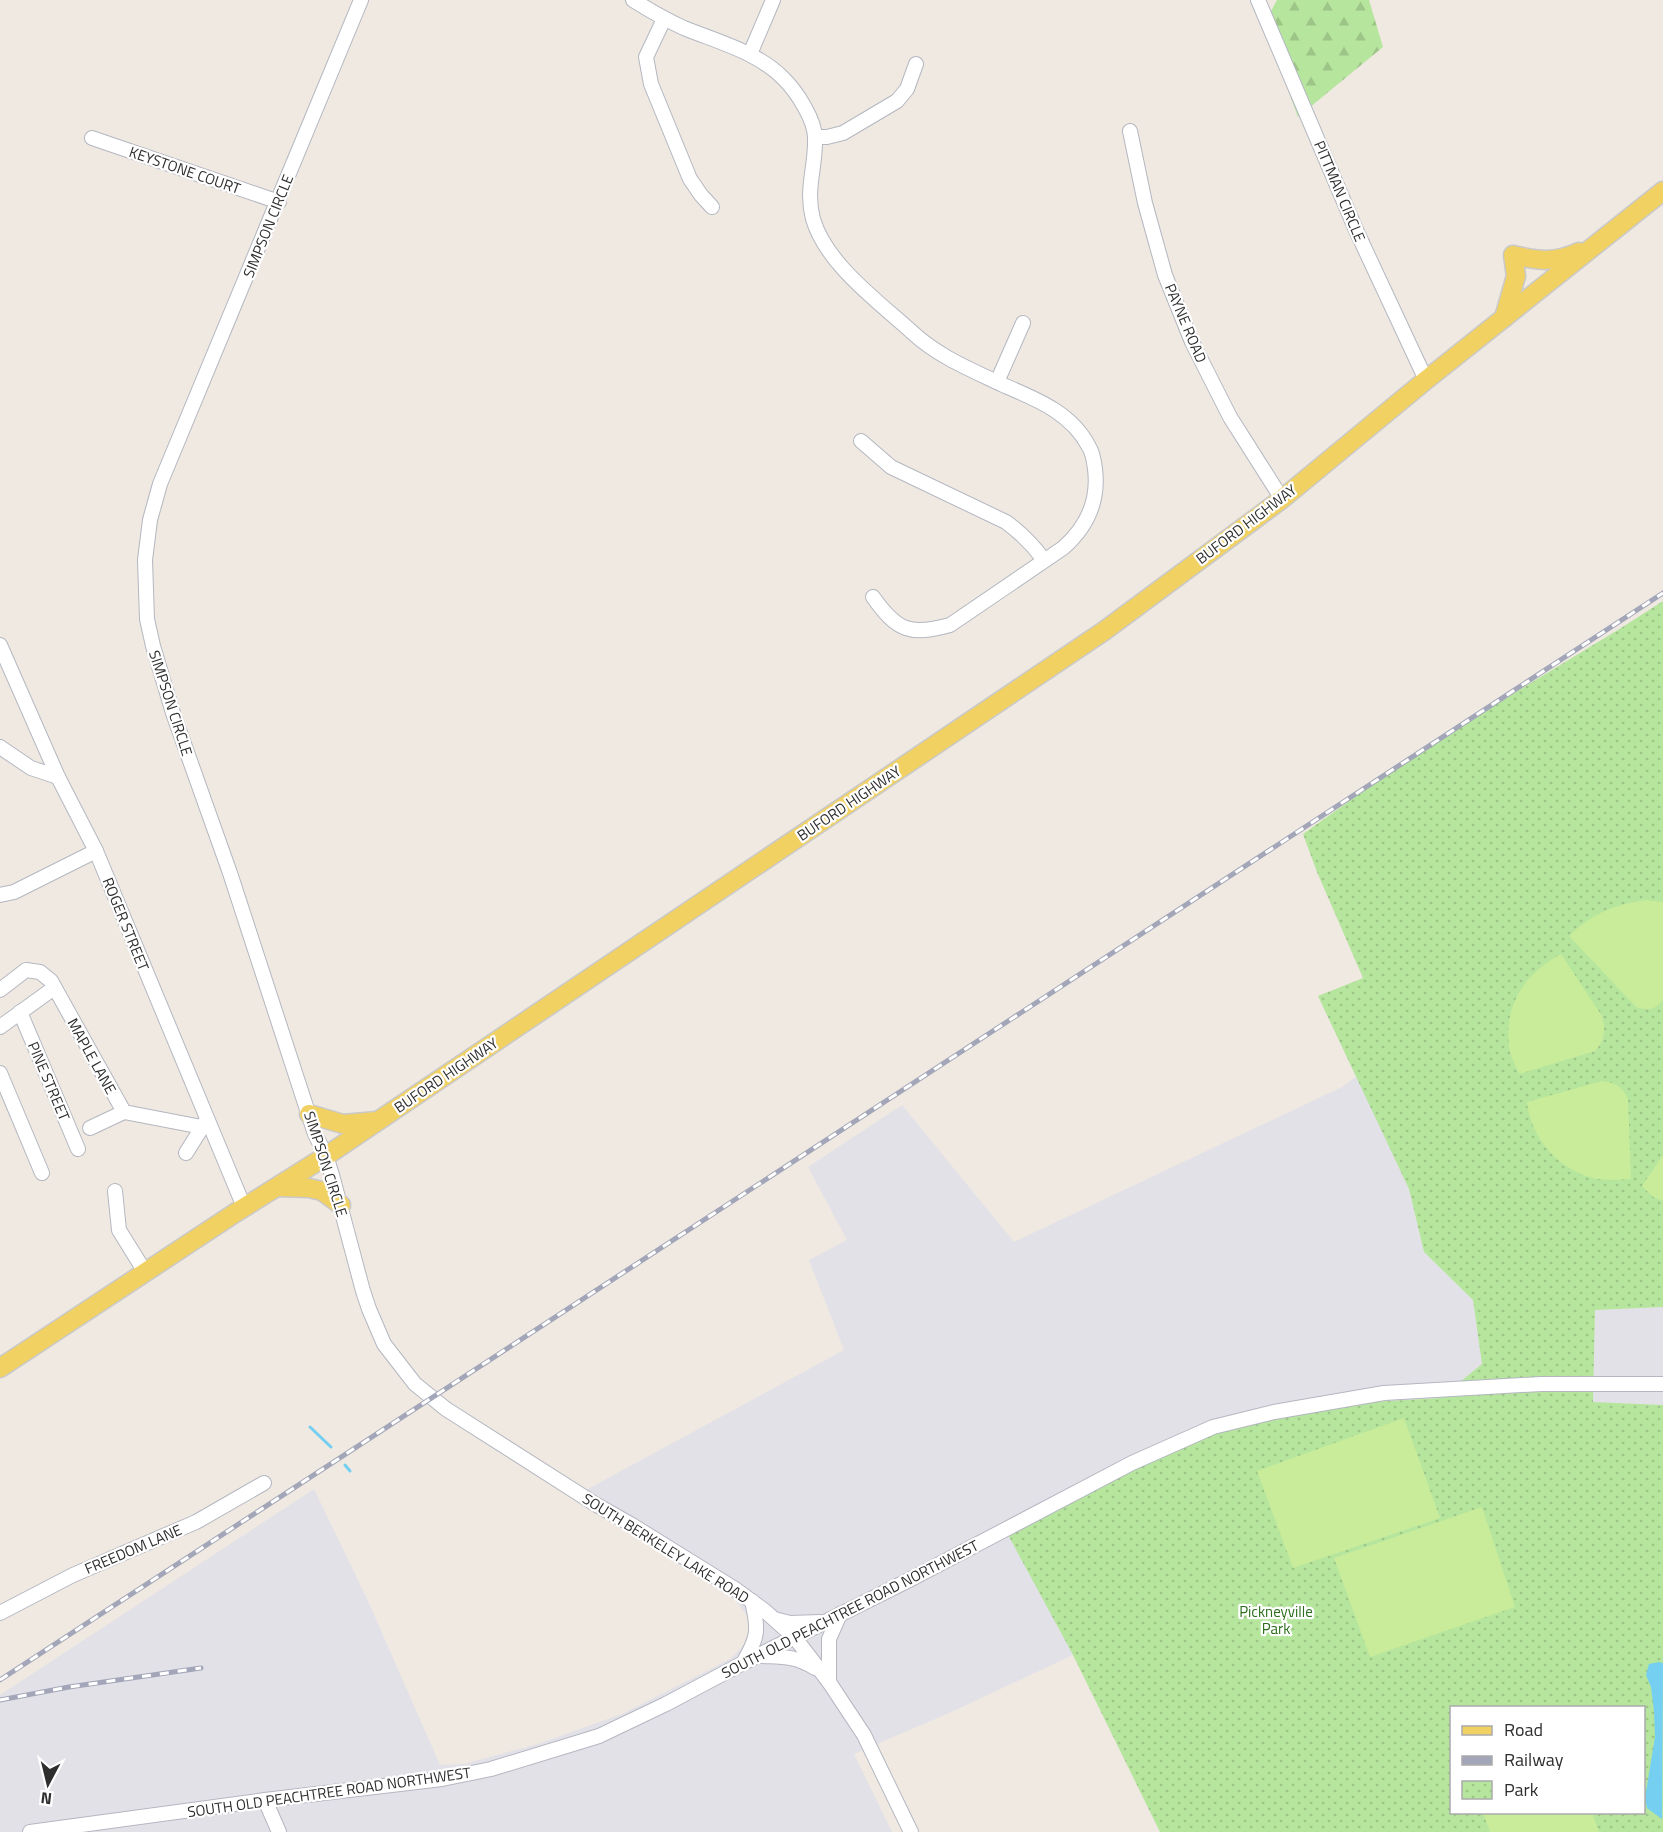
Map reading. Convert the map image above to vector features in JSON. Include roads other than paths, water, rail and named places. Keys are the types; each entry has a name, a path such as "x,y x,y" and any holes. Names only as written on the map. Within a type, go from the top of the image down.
{"main road":[{"name":"BUFORD HIGHWAY","path":"0,1368 244,1207 326,1156 1104,631 1282,499 1426,380 1663,191"},
{"path":"1504,318 1516,276 1513,255 1540,261 1565,258 1594,246"},
{"path":"309,1114 343,1124 378,1121"},
{"path":"277,1187 309,1188 322,1191 341,1205"}],"street":[{"name":"SIMPSON CIRCLE","path":"361,0 160,484 150,520 145,560 147,619 170,705 230,873 315,1134 326,1156 369,1310 384,1344 415,1384 432,1398"},
{"path":"633,0 664,19 750,54 784,79 805,108 816,137 809,185 813,219 827,249 844,270 918,338 943,356 1047,404 1067,419 1083,436 1090,448 1096,490 1089,517 1073,539 950,625 919,631 896,625 873,597"},
{"path":"750,54 773,0"},
{"name":"PITTMAN CIRCLE","path":"1258,0 1356,230 1426,380"},
{"path":"664,19 646,57 651,84 690,179 712,207"},
{"path":"816,137 843,133 897,101 907,89 916,64"},
{"name":"PAYNE ROAD","path":"1130,131 1165,275 1192,342 1230,417 1282,499"},
{"name":"KEYSTONE COURT","path":"92,138 279,202"},
{"path":"998,382 1023,323"},
{"path":"861,441 891,467 1006,522 1035,548 1044,560"},
{"name":"ROGER STREET","path":"0,645 58,777 96,851 205,1123 244,1207"},
{"path":"0,747 31,768 58,777"},
{"path":"0,895 14,892 96,851"},
{"path":"0,990 26,970 39,972 51,981 54,988 0,1027"},
{"name":"MAPLE LANE","path":"54,988 124,1112"},
{"name":"PINE STREET","path":"20,1012 78,1149"},
{"path":"0,1073 42,1173"},
{"path":"90,1128 124,1112 205,1123 186,1154"},
{"path":"115,1191 119,1230 146,1272"},
{"name":"SOUTH OLD PEACHTREE ROAD NORTHWEST","path":"30,1832 442,1779 491,1769 599,1736 912,1579 1132,1462 1213,1427 1274,1412 1384,1394 1541,1384 1663,1384"},
{"name":"SOUTH BERKELEY LAKE ROAD","path":"432,1398 594,1504 708,1571 752,1601 795,1638 826,1677 864,1735 911,1832"},
{"name":"FREEDOM LANE","path":"0,1613 73,1575 196,1522 264,1484"},
{"path":"743,1663 756,1638 757,1621 752,1601"},
{"path":"826,1677 829,1639 840,1614"},
{"path":"774,1619 790,1623 825,1622"},
{"path":"756,1656 790,1657 802,1660 826,1677"},
{"path":"266,1800 279,1832"}],"water":[{"path":"1663,1663 1662,1819 1647,1808 1645,1798 1655,1737 1651,1687 1646,1675 1649,1664"}],"waterway":[{"path":"310,1427 331,1447"},
{"path":"345,1465 350,1471"}],"railway":[{"path":"0,1680 1663,593"},
{"path":"0,1700 69,1687 201,1668"}],"park label":[{"name":"Pickneyville Park","path":"1276,1620"}]}
